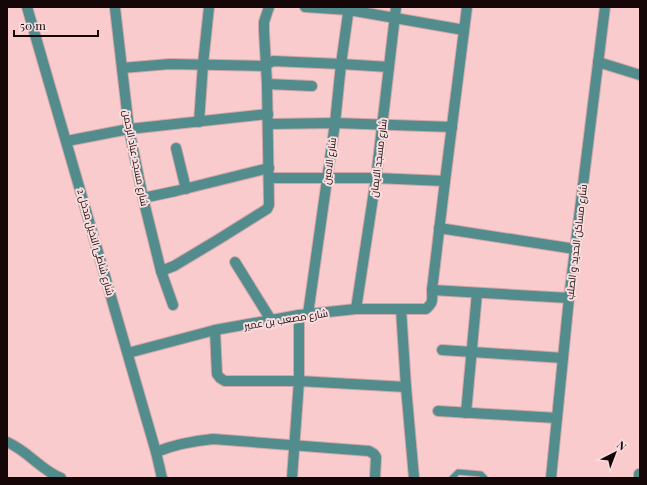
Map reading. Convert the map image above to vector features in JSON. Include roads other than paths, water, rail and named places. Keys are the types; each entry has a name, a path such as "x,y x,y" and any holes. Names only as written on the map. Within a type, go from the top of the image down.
{"street":[{"name":"شارع شاطئ النخيل مدخل 2","path":"27,7 128,352 162,478"},
{"path":"198,122 209,7"},
{"path":"161,271 174,266 219,239 267,209 269,205 268,84 264,22 269,7"},
{"path":"305,7 349,8 464,30"},
{"name":"شارع مسجد الايمان","path":"356,309 376,178 396,7"},
{"name":"شارع مصعب بن عمير","path":"128,352 215,330 304,314 356,309 426,309 429,306 432,302 439,228 467,7"},
{"name":"شارع مساكن الحديد و الصلب","path":"551,478 569,298 605,7"},
{"name":"شارع مسجد عباد الرحمن","path":"115,8 129,129 143,198 161,271 173,305"},
{"name":"شارع الامين","path":"292,478 304,314 327,178 349,8"},
{"path":"122,68 170,64 264,66 273,61 389,67"},
{"path":"598,62 640,75"},
{"path":"268,84 312,86"},
{"path":"66,141 129,129 198,122 268,119 452,127"},
{"path":"176,148 186,189"},
{"path":"143,198 269,173 327,178 445,180"},
{"path":"439,228 575,249"},
{"path":"235,262 271,320"},
{"path":"432,290 569,298"},
{"path":"466,413 477,292"},
{"path":"401,309 414,478"},
{"path":"215,330 216,374 225,381 299,381 406,387"},
{"path":"442,350 563,358"},
{"path":"438,411 557,418"},
{"path":"156,452 187,442 212,439 370,451 376,457 375,478"},
{"path":"7,442 26,452 48,472 61,478"}],"lane":[{"path":"452,478 458,472 481,474 485,478"}]}
